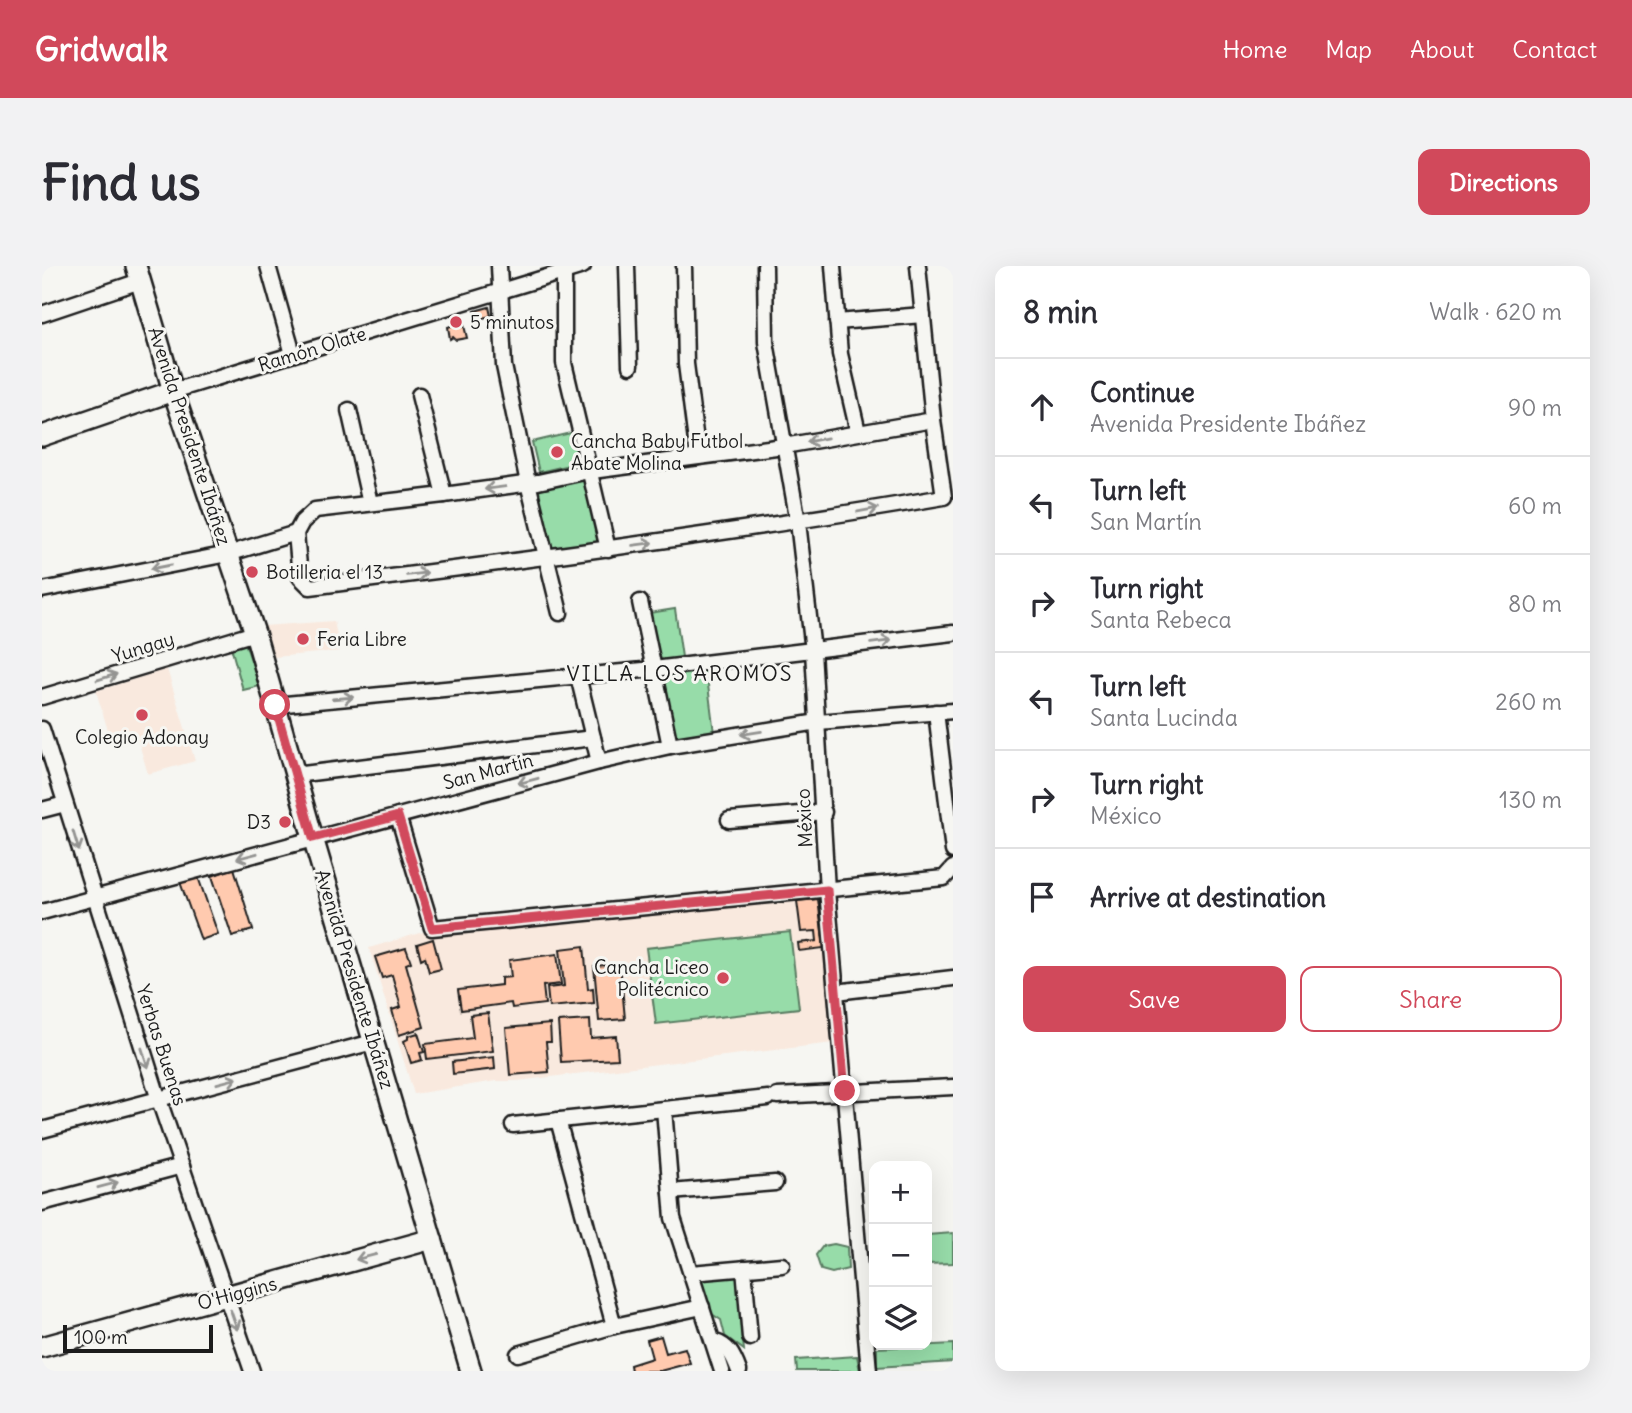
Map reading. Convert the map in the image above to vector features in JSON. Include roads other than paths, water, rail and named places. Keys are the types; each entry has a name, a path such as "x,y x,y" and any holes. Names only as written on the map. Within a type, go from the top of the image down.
{"main road":[{"name":"Avenida Presidente Ibáñez","path":"138,273 173,391 255,634 471,1371"},
{"name":"Ramón Olate","path":"42,436 173,391"},
{"name":"O'Higgins","path":"42,1347 432,1239"}],"street":[{"path":"268,266 293,355"},
{"path":"499,266 504,366 528,483 560,613"},
{"name":"Ramón Olate","path":"173,391 564,269 583,266"},
{"path":"626,266 630,366"},
{"path":"684,266 686,364 698,457"},
{"name":"México","path":"765,266 766,342 798,522 813,650 827,890 869,1371"},
{"path":"834,266 839,354 858,432"},
{"path":"919,266 933,420 944,497 798,522 608,549 310,587 300,577 296,533 302,522 315,510 444,495 590,471 784,446 933,420"},
{"path":"564,269 564,363 608,549"},
{"path":"42,314 138,273"},
{"path":"837,322 923,315"},
{"path":"419,395 444,495"},
{"path":"349,410 370,503"},
{"path":"42,590 228,554 296,533"},
{"path":"640,602 670,746"},
{"path":"275,705 654,669 953,633"},
{"name":"Yungay","path":"42,697 255,634"},
{"path":"578,676 599,762"},
{"name":"San Martín","path":"42,912 599,762 670,746 818,722 953,711"},
{"path":"936,712 953,851"},
{"name":"Yerbas Buenas","path":"42,729 159,1100 252,1371"},
{"path":"295,775 593,738"},
{"path":"42,810 65,804"},
{"path":"729,820 824,812"},
{"path":"398,816 432,928 827,890 949,873"},
{"path":"836,992 953,978"},
{"path":"42,1130 373,1042"},
{"path":"513,1125 773,1097 953,1087"},
{"path":"664,1109 673,1218 722,1371"},
{"path":"558,1120 614,1326"},
{"path":"42,1203 182,1166"},
{"path":"671,1192 775,1183"},
{"path":"691,1273 782,1265"},
{"path":"744,1268 750,1338"},
{"path":"518,1354 614,1326 702,1307"},
{"path":"713,1341 730,1350 739,1371"}],"place":[{"name":"5 minutos","path":"456,322"},
{"name":"Cancha Baby Fútbol Abate Molina","path":"557,452"},
{"name":"Botilleria el 13","path":"252,572"},
{"name":"Feria Libre","path":"303,639"},
{"name":"Colegio Adonay","path":"142,715"},
{"name":"D3","path":"285,822"},
{"name":"Cancha Liceo Politécnico","path":"723,978"}],"district":[{"name":"VILLA LOS AROMOS","path":"680,673"}]}
